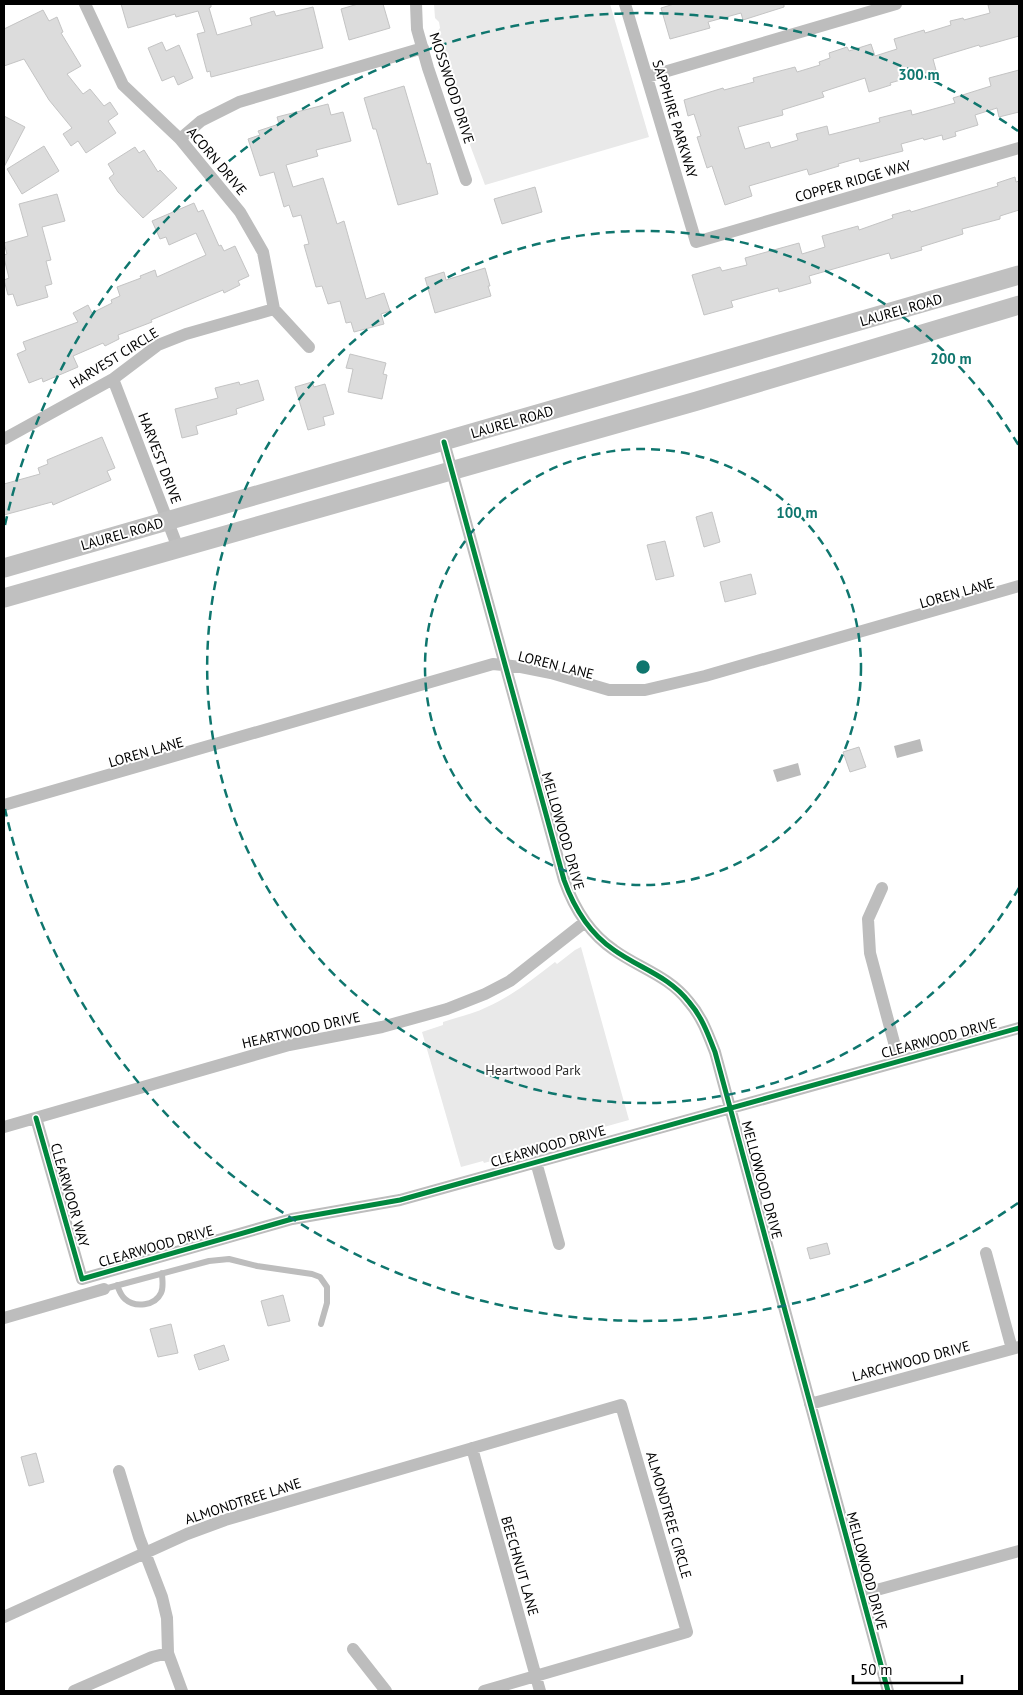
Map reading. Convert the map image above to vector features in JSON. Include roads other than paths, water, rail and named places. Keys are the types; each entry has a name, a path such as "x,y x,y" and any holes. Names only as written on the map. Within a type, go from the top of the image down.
{"main road":[{"name":"LAUREL ROAD","path":"4,568 1019,275"},
{"name":"LAUREL ROAD","path":"4,598 697,401 1019,305"},
{"path":"697,401 694,386 697,380 725,371 751,353"}],"street":[{"name":"ACORN DRIVE","path":"85,4 123,85 180,138 240,212 264,252 274,309"},
{"name":"MOSSWOOD DRIVE","path":"416,4 417,29 466,180"},
{"name":"SAPPHIRE PARKWAY","path":"625,4 696,242"},
{"path":"647,77 896,4"},
{"path":"180,138 201,121 240,102 423,48"},
{"name":"COPPER RIDGE WAY","path":"696,242 1019,148"},
{"path":"274,309 309,346"},
{"name":"HARVEST CIRCLE","path":"4,439 114,379 158,346 186,334 274,309"},
{"name":"HARVEST DRIVE","path":"114,379 178,548"},
{"name":"MELLOWOOD DRIVE","path":"444,442 570,897 585,922 598,938 615,951 662,977 688,1000 705,1024 715,1052 888,1691"},
{"name":"LOREN LANE","path":"4,805 492,664 506,664 551,673 609,690 645,690 705,676 1019,586"},
{"path":"882,888 868,919 870,953 899,1061"},
{"name":"HEARTWOOD DRIVE","path":"4,1127 289,1045 382,1027 447,1009 485,994 510,981 585,922"},
{"name":"CLEARWOOD DRIVE","path":"82,1279 292,1219 400,1200 1019,1028"},
{"name":"CLEARWOOR WAY","path":"36,1118 82,1279"},
{"path":"536,1162 559,1244"},
{"path":"986,1253 1016,1348"},
{"name":"CLEARWOOD DRIVE","path":"4,1318 104,1289"},
{"name":"LARCHWOOD DRIVE","path":"810,1404 1016,1348"},
{"name":"ALMONDTREE CIRCLE","path":"472,1448 621,1405 688,1632 536,1676"},
{"name":"ALMONDTREE LANE","path":"4,1617 187,1534 226,1520 472,1448"},
{"name":"BEECHNUT LANE","path":"472,1448 540,1691"},
{"path":"119,1471 145,1554 162,1597 167,1618 168,1653 182,1691"},
{"path":"862,1594 1019,1551"},
{"path":"353,1649 386,1691"},
{"path":"74,1691 152,1657 168,1653"},
{"path":"484,1691 536,1676"}],"lane":[{"path":"104,1289 209,1261 229,1259 320,1277 327,1287 327,1303 321,1324"},
{"path":"116,1286 124,1299 141,1305 150,1303 161,1293 162,1273"}],"park label":[{"name":"Heartwood Park","path":"533,1070"}]}
